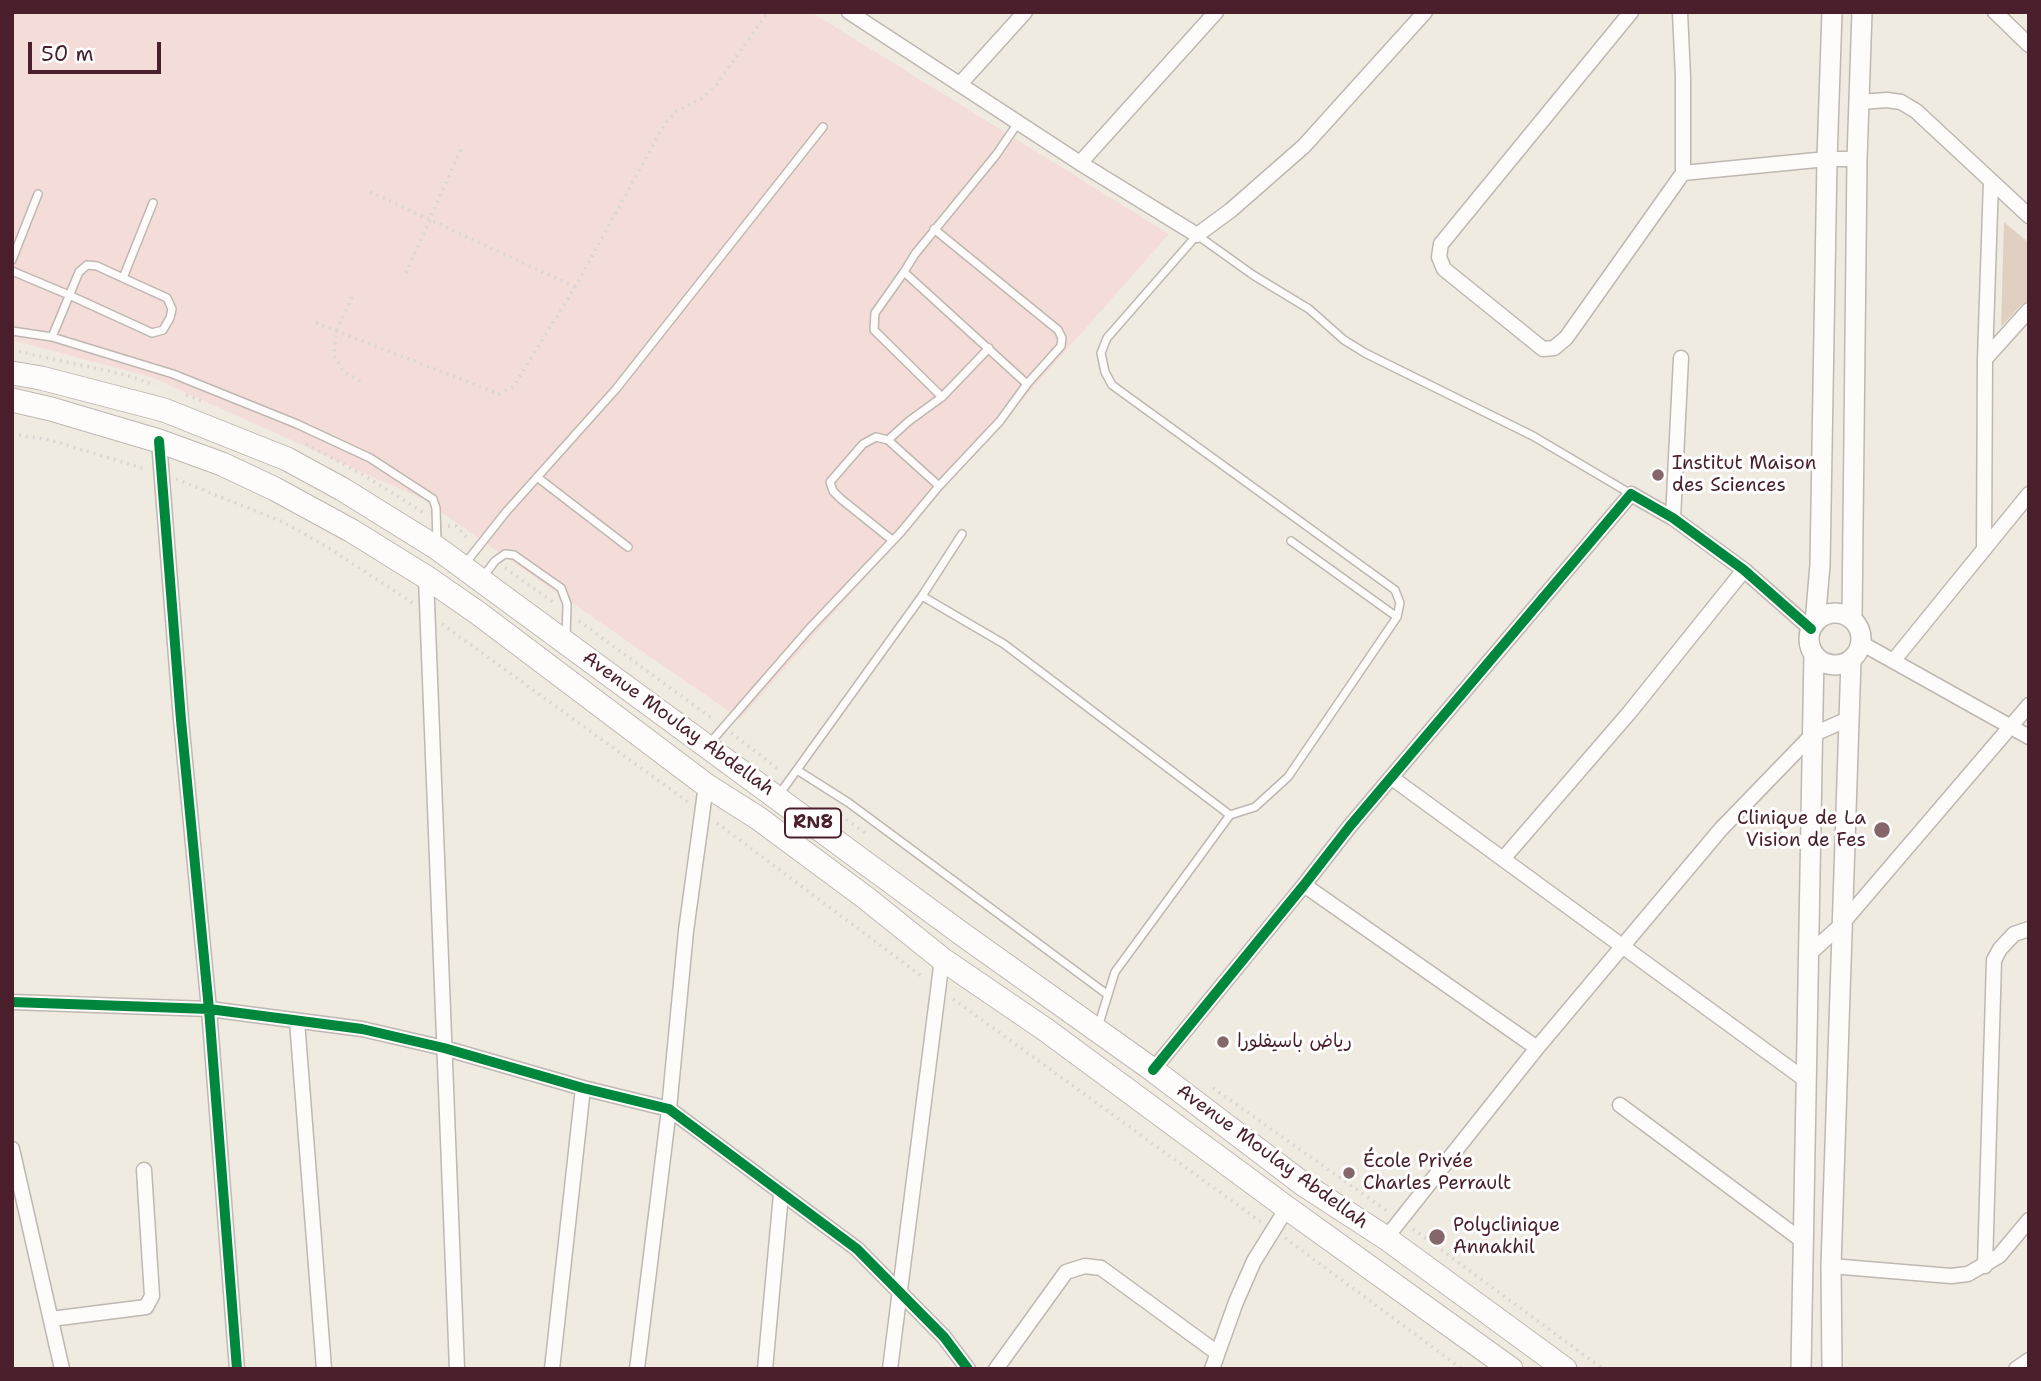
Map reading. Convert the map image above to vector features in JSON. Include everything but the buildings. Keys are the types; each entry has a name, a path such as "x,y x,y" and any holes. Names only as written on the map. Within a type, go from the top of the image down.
{"main road":[{"name":"Avenue Moulay Abdellah","path":"12,373 54,381 164,411 287,459 342,489 437,548 1153,1070 1303,1184 1386,1238 1565,1369"},
{"name":"Avenue Moulay Abdellah","path":"12,400 159,441 222,464 352,531 426,577 478,613 706,785 758,818 866,898 942,960 1046,1030 1511,1369"}],"street":[{"path":"849,12 1080,163 1197,235 1231,210 1304,146 1424,12"},
{"path":"960,84 1025,12"},
{"path":"1080,163 1216,12"},
{"path":"1631,12 1441,244 1439,257 1444,269 1543,349 1554,348 1566,338 1684,173 1680,12"},
{"path":"1801,1369 1814,654 1809,642 1820,565 1826,159 1832,12"},
{"path":"1852,618 1857,159 1862,12"},
{"path":"1995,12 2029,45"},
{"path":"1860,102 1894,101 1916,111 2029,216"},
{"path":"1684,173 1826,159 1857,159"},
{"path":"1984,548 1985,359 1991,181"},
{"path":"1985,359 2029,310"},
{"path":"1673,517 1681,358"},
{"path":"159,441 237,1369"},
{"path":"1153,1070 1350,825 1631,494 1673,517 1813,626"},
{"path":"1894,660 2029,494"},
{"path":"1503,859 1629,713 1744,570"},
{"path":"426,577 457,1369"},
{"path":"1813,626 1825,615 1839,613 1852,618 1860,629 1861,643 1851,660 1848,719 1831,1266 1832,1369"},
{"path":"1861,643 2029,737"},
{"path":"1814,654 1824,663 1831,665 1851,660"},
{"path":"1808,955 1840,926 2029,705"},
{"path":"1386,1238 1537,1048 1721,829 1812,735 1848,719"},
{"path":"1392,778 1807,1081"},
{"path":"637,1369 686,931 706,785"},
{"path":"1304,885 1537,1048"},
{"path":"1985,1266 1994,960 2014,934 2029,929"},
{"path":"890,1369 942,960"},
{"path":"12,1002 208,1009 362,1030 444,1048 668,1109 857,1249 944,1337 968,1369"},
{"path":"297,1021 324,1369"},
{"path":"552,1369 583,1088"},
{"path":"1620,1105 1804,1242"},
{"path":"12,1149 62,1369"},
{"path":"51,1319 146,1307 152,1296 144,1170"},
{"path":"765,1369 781,1194"},
{"path":"1212,1369 1216,1352 1254,1261 1287,1208"},
{"path":"1831,1266 1951,1276 1968,1274 1999,1256 2029,1220"},
{"path":"996,1369 1066,1272 1085,1266 1101,1268 1216,1352"},
{"path":"2016,1369 2029,1360"}],"lane":[{"path":"942,397 874,330 875,313 934,229 996,155 1018,122"},
{"path":"471,573 537,477 616,390 823,127"},
{"path":"12,260 15,245 38,194"},
{"path":"123,278 153,203"},
{"path":"708,745 809,629 1014,404 1027,384 1061,346 1062,338 1058,330 934,229"},
{"path":"1097,1030 1115,972 1230,815 1255,807 1288,777 1397,617 1400,603 1395,590 1112,385 1105,372 1101,353 1107,338 1197,235 1253,275 1309,309 1354,346 1533,436 1631,494"},
{"path":"12,271 69,295 152,333 163,330 172,309 167,298 97,266 88,265 79,272 69,295 52,337"},
{"path":"904,272 1027,384"},
{"path":"12,331 52,337 173,374 297,424 370,458 433,499 436,508 437,548"},
{"path":"888,440 942,397 989,348"},
{"path":"892,540 841,499 833,491 830,482 863,444 876,437 888,440 939,486"},
{"path":"537,477 628,547"},
{"path":"778,797 922,596 962,534"},
{"path":"1291,541 1397,617"},
{"path":"471,573 505,554 514,555 561,588 567,604 566,643"},
{"path":"922,596 1004,644 1230,815"},
{"path":"797,770 849,803 1108,995"}],"path":[{"path":"316,323 499,394 514,386 575,287 664,125 676,111 701,99 717,84 768,12"},
{"path":"406,272 461,149"},
{"path":"370,192 575,287"},
{"path":"352,297 336,331 334,356 344,372 362,382"},
{"path":"12,434 50,440 162,474 283,522 324,545 428,613 1462,1369"}],"shaded area":[{"path":"12,12 811,12 1169,234 740,719 422,499 151,377 12,340"}],"cycle path":[{"path":"159,441 181,720 209,1009 237,1369"},
{"path":"1153,1070 1350,826 1631,494 1673,518 1744,570 1811,629"},
{"path":"12,1002 209,1009 362,1029 444,1048 583,1088 669,1109 857,1249 944,1337 968,1369"}],"place":[{"name":"Institut Maison des Sciences","path":"1658,475"},
{"name":"Clinique de La Vision de Fes","path":"1882,830"},
{"name":"رياض باسيفلورا","path":"1223,1042"},
{"name":"École Privée Charles Perrault","path":"1349,1173"},
{"name":"Polyclinique Annakhil","path":"1437,1237"}]}
